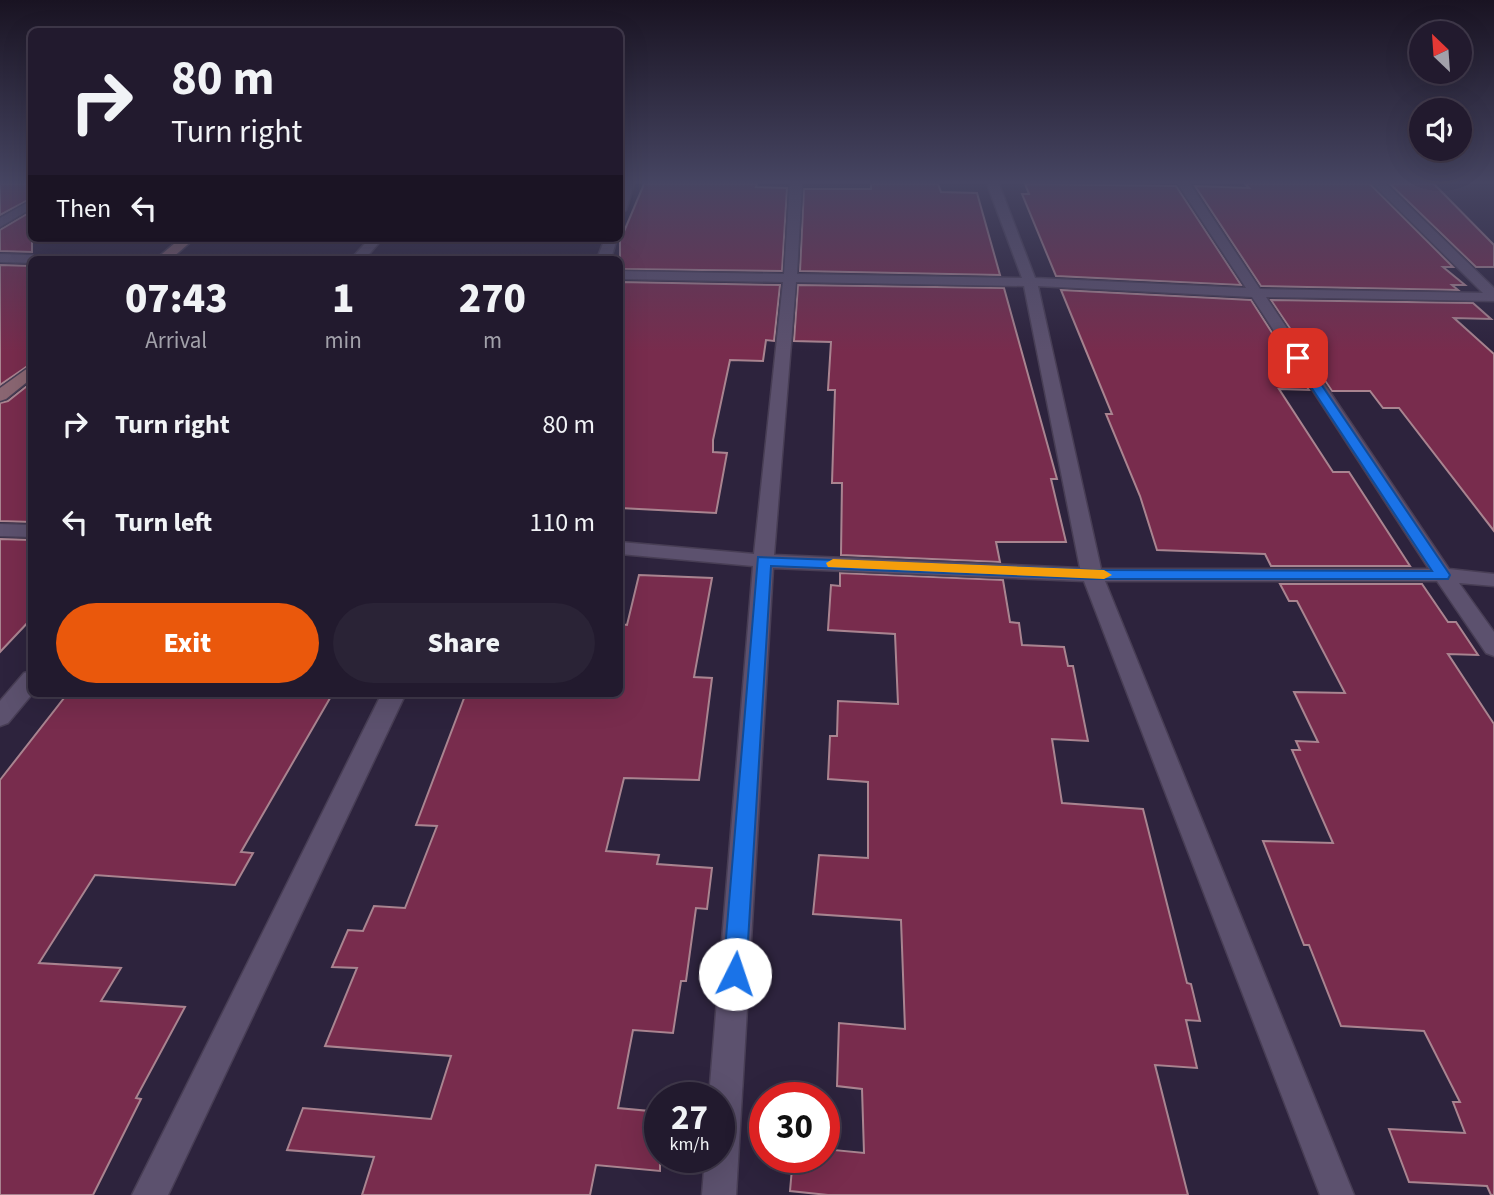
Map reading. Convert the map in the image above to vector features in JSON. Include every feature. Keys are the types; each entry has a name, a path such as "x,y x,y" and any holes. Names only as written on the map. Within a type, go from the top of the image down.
{"street":[{"path":"719,1195 763,561 792,240"},
{"path":"1014,240 1030,282 1092,575 1337,1195"},
{"path":"1220,240 1494,648"},
{"path":"1436,240 1494,296"},
{"path":"167,256 184,242"},
{"path":"361,256 373,242"},
{"path":"0,258 28,259"},
{"path":"623,275 1030,282 1255,293 1494,296"},
{"path":"0,396 28,372"},
{"path":"0,530 28,531"},
{"path":"623,548 763,561 1092,575 1443,575 1494,580"},
{"path":"0,717 28,684"},
{"path":"149,1195 392,697"}],"building":[{"path":"0,240 32,242 32,252 0,251"},
{"path":"623,240 784,240 782,271 623,269 623,256 620,256 620,242"},
{"path":"802,240 990,240 1000,275 800,271"},
{"path":"1041,240 1211,240 1241,285 1056,276"},
{"path":"1230,240 1426,240 1453,267 1443,267 1465,285 1452,285 1458,290 1261,286"},
{"path":"1448,240 1489,240 1494,245 1494,267 1476,267"},
{"path":"0,265 28,266 28,366 0,385"},
{"path":"623,282 780,285 774,341 766,340 763,361 730,360 713,440 713,452 727,453 716,513 623,508"},
{"path":"798,285 1004,288 1057,479 1051,479 1066,542 996,542 1000,562 841,555 842,483 832,483 835,390 828,390 831,342 794,341"},
{"path":"1061,290 1251,300 1309,390 1279,389 1333,472 1349,472 1410,566 1271,566 1265,554 1157,550 1140,496 1106,414 1112,414"},
{"path":"1271,300 1473,303 1491,319 1454,318 1494,354 1494,531 1399,408 1383,408 1370,391 1332,391"},
{"path":"28,385 28,522 0,521 0,403 8,401"},
{"path":"0,539 28,540 28,622 0,652"},
{"path":"840,573 1003,580 1010,622 1019,623 1022,645 1064,647 1068,666 1073,666 1088,741 1052,739 1062,803 1143,809 1187,983 1191,984 1200,1021 1186,1020 1197,1068 1155,1065 1188,1195 828,1195 790,1191 792,1173 840,1173 840,1151 864,1153 862,1089 840,1086 840,1082 837,1082 839,1023 905,1029 901,920 813,914 819,855 868,858 868,782 828,779 830,736 837,736 838,701 898,704 895,634 828,630 831,585 840,586"},
{"path":"639,575 712,578 694,677 712,678 699,780 624,778 606,851 659,855 657,864 712,868 707,909 696,908 686,981 681,981 673,1033 633,1030 618,1108 644,1110 644,1170 596,1165 590,1195 362,1195 374,1157 287,1150 303,1108 431,1119 451,1056 325,1046 357,968 332,967 348,930 363,931 374,906 405,908 437,826 416,825 464,697 623,697 623,624 627,625"},
{"path":"1280,584 1422,584 1448,622 1456,622 1478,655 1448,654 1494,724 1494,1195 1491,1195 1487,1186 1409,1182 1389,1129 1465,1133 1453,1102 1460,1102 1424,1031 1341,1026 1309,945 1304,945 1263,841 1333,843 1292,750 1300,750 1296,741 1318,742 1294,692 1345,693 1297,601 1289,601"},
{"path":"65,697 331,697 241,852 253,853 235,885 95,875 39,963 121,968 101,1001 185,1007 136,1098 141,1099 93,1195 0,1195 0,780"}],"slow traffic":[{"path":"833,563 1104,575"}],"route":[{"path":"735,974 763,561 1092,575 1443,575 1298,358"}]}
